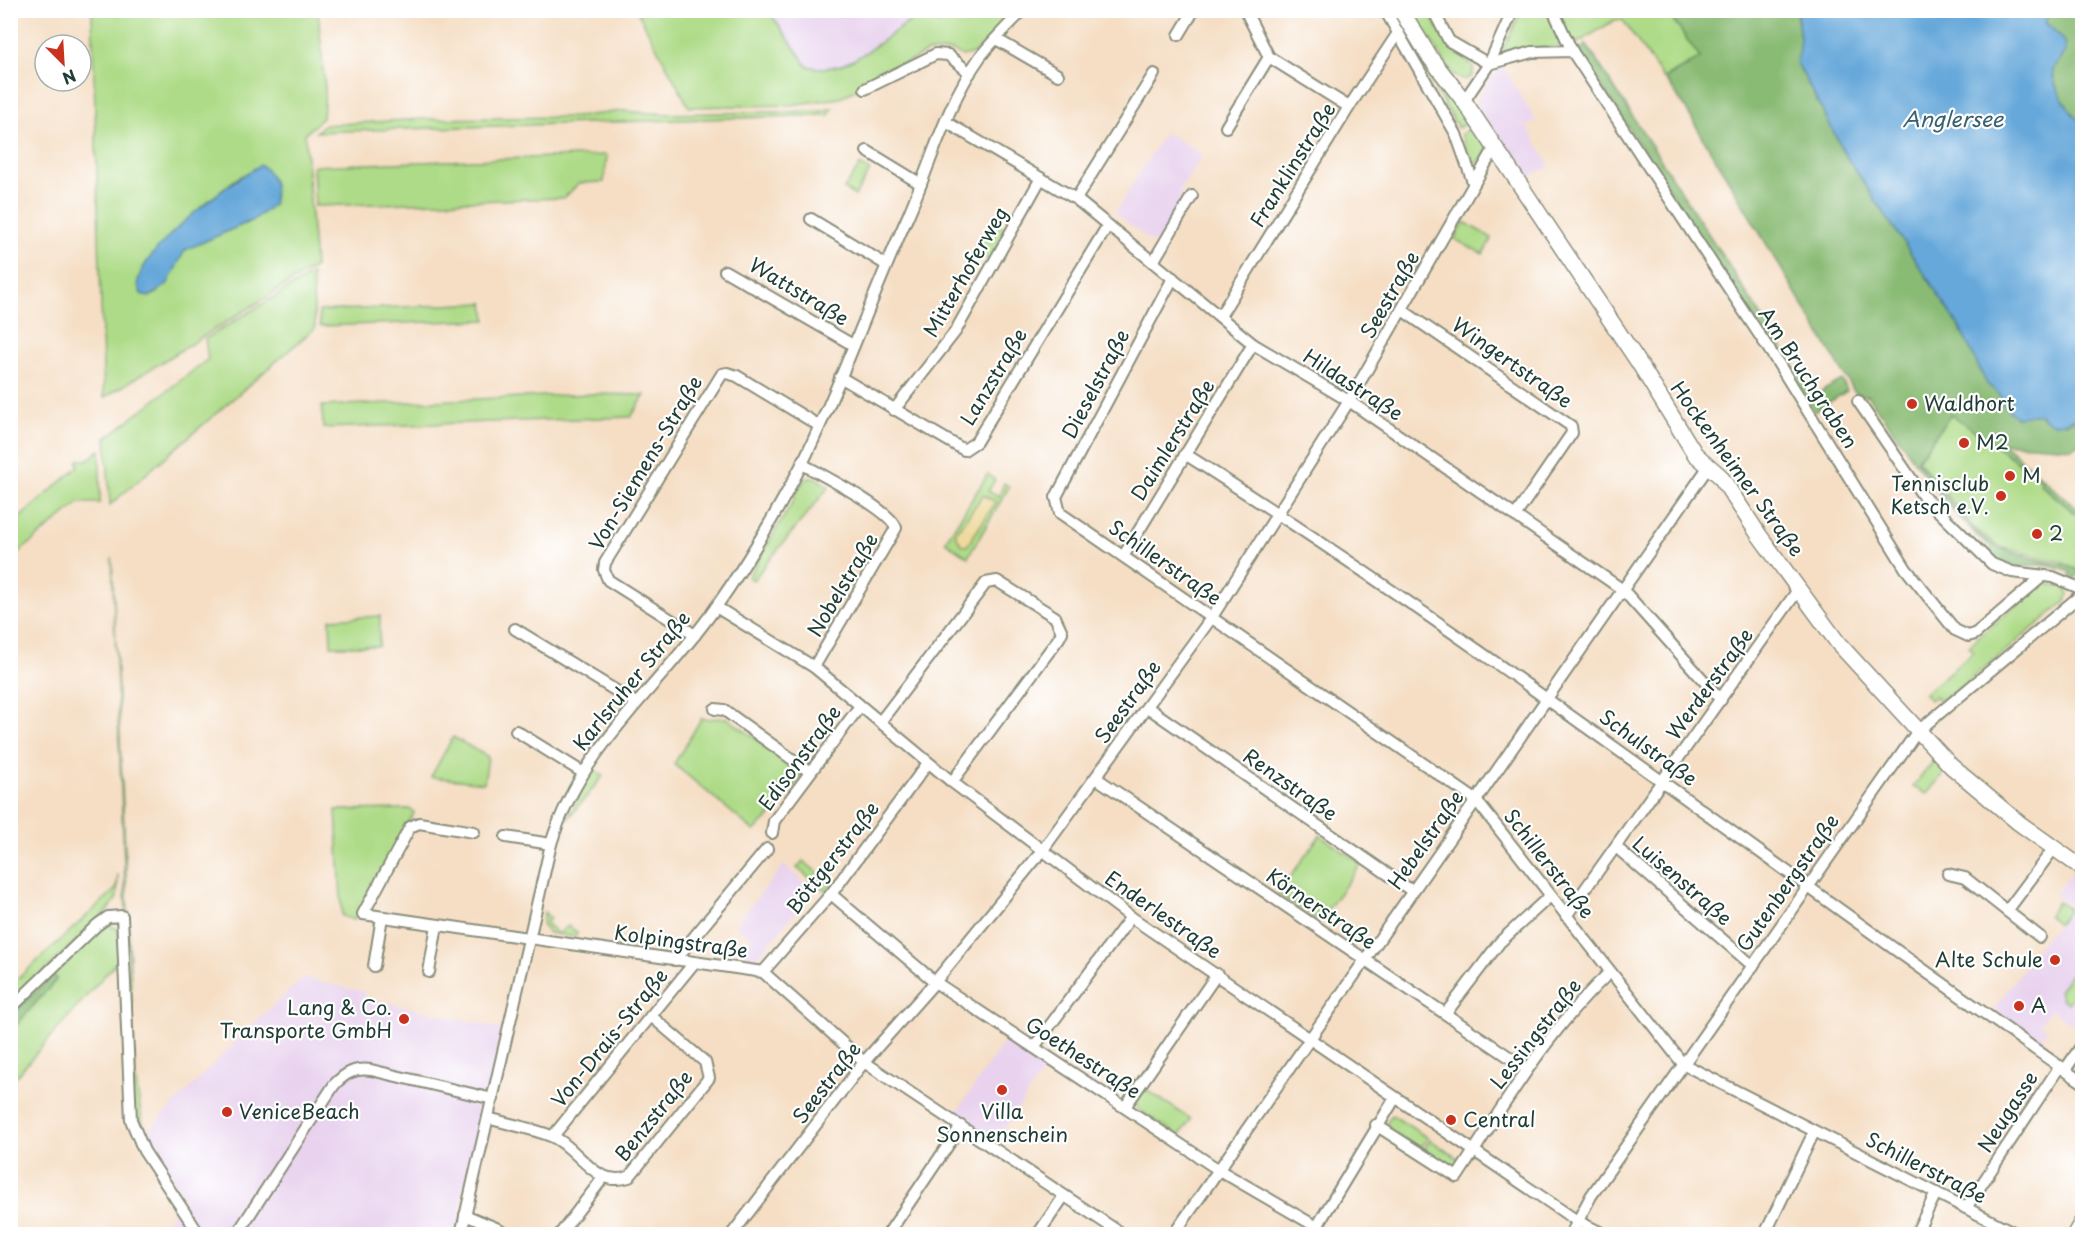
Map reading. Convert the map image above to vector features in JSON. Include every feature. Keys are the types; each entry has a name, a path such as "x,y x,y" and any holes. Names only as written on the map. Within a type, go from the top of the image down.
{"street":[{"name":"Karlsruher Straße","path":"460,1234 550,844 559,820 582,772 716,607 801,464 840,377 885,264 946,122 970,73 996,39 1023,10"},
{"path":"1179,35 1194,10"},
{"path":"1385,10 1456,134 1473,182"},
{"name":"Hockenheimer Straße","path":"1401,10 1429,56 1464,100 1494,149 1639,363 1651,386 1695,454 1720,476 1798,590 1838,643 1917,732 1951,766 1992,802 2082,868"},
{"path":"1433,10 1449,41 1489,64 1532,52 1572,51"},
{"path":"1464,100 1489,64 1513,10"},
{"name":"Am Bruchgraben","path":"1552,10 1572,51 1778,363 1906,569 1955,630 1968,636 1975,634 2043,576"},
{"path":"1250,14 1269,57 1349,107"},
{"name":"Franklinstraße","path":"1220,316 1349,107 1398,33"},
{"path":"996,39 1058,75"},
{"path":"865,89 936,54 948,55 970,73"},
{"path":"1226,127 1269,57"},
{"path":"1076,199 1154,74"},
{"name":"Hildastraße","path":"946,122 1076,199 1253,344 1349,401 1623,590 1721,700"},
{"name":"Seestraße","path":"732,1234 864,1062 935,982 1042,851 1212,617 1349,401 1494,149"},
{"path":"867,151 921,184"},
{"name":"Mitterhoferweg","path":"894,410 955,332 1041,178"},
{"path":"1153,262 1192,196"},
{"path":"811,219 885,264"},
{"name":"Lanzstraße","path":"840,377 964,450 976,442 1108,225"},
{"name":"Wattstraße","path":"725,271 853,345"},
{"name":"Dieselstraße","path":"1057,507 1056,497 1173,278"},
{"name":"Wingertstraße","path":"1402,310 1571,426 1572,433 1515,516"},
{"name":"Daimlerstraße","path":"1124,555 1253,344"},
{"name":"Von-Siemens-Straße","path":"695,635 608,580 604,570 605,563 722,374 738,376 818,425"},
{"path":"1857,401 1923,496 1992,564 2012,572 2065,580 2082,589"},
{"name":"Schulstraße","path":"1185,454 1278,513 1547,698 2082,1082"},
{"name":"Nobelstraße","path":"801,464 838,483 888,516 896,528 814,667"},
{"name":"Hebelstraße","path":"1174,1234 1709,466"},
{"name":"Schillerstraße","path":"1057,507 1060,513 1476,800 1683,1064 2012,1233"},
{"path":"880,722 986,583 997,581 1055,617 1062,632 1059,638 952,782"},
{"name":"Werderstraße","path":"1566,916 1798,590"},
{"name":"Gutenbergstraße","path":"1571,1234 1591,1196 1808,884 1917,732 2082,594"},
{"name":"Enderlestraße","path":"716,607 814,667 952,782 1131,917 1577,1221 1604,1234"},
{"path":"515,629 636,703"},
{"name":"Edisonstraße","path":"772,833 774,821 860,706"},
{"name":"Renzstraße","path":"1147,707 1412,891"},
{"path":"715,709 724,710 810,772"},
{"path":"516,731 582,772"},
{"name":"Böttgerstraße","path":"763,972 831,894 928,763"},
{"name":"Körnerstraße","path":"1096,778 1527,1069"},
{"path":"374,966 382,917 363,914 410,827 419,823 474,832"},
{"path":"506,837 550,844"},
{"name":"Luisenstraße","path":"1616,848 1753,966"},
{"path":"2007,911 2054,848"},
{"path":"675,960 767,849"},
{"path":"1948,874 1965,878 1999,902 2040,937"},
{"name":"Goethestraße","path":"831,894 935,982 1219,1170 1329,1234"},
{"path":"1446,1013 1500,942 1550,896"},
{"path":"10,1009 103,920 122,916 130,1108 139,1142 199,1234"},
{"name":"Kolpingstraße","path":"382,917 763,972 864,1062 1122,1234"},
{"path":"1034,1047 1131,917"},
{"path":"429,972 437,925"},
{"name":"Von-Drais-Straße","path":"553,1136 694,963"},
{"name":"Lessingstraße","path":"1376,1125 1457,1177 1527,1069 1563,1022 1610,972"},
{"path":"1125,1107 1217,974"},
{"name":"Benzstraße","path":"488,1118 553,1136 603,1178 621,1180 636,1171 709,1078 705,1062 651,1016"},
{"name":"Neugasse","path":"1966,1208 2062,1068 2082,1045"},
{"path":"237,1234 334,1085 347,1073 361,1069 371,1070 493,1099"},
{"path":"1316,1228 1376,1125 1395,1098"},
{"path":"888,1234 961,1126"},
{"path":"1765,1234 1815,1132"},
{"path":"560,1234 603,1178"},
{"path":"1916,1234 1936,1193"},
{"path":"1038,1234 1064,1196"},
{"path":"465,1215 505,1234"}],"shaded area":[{"path":"726,11 1012,11 929,50 840,99 791,105"},
{"path":"1503,67 1536,121 1527,126 1550,166 1523,180 1477,107 1477,101 1490,78"},
{"path":"1165,132 1203,155 1182,187 1180,206 1159,240 1153,243 1115,213"},
{"path":"784,865 813,891 753,963 740,952 752,938 735,925"},
{"name":"Alte Schule","path":"2073,870 2082,876 2082,988 2071,1003 2082,1011 2082,1031 2051,1010 2040,1023 2047,1029 2042,1037 2045,1040 2041,1045 1994,1009 2042,942 2072,908 2055,895"},
{"path":"303,978 365,992 364,997 502,1029 459,1213 488,1234 157,1234 184,1198 144,1135 252,1025"},
{"name":"Villa Sonnenschein","path":"1007,1037 1049,1063 995,1143 954,1116"}],"green space":[{"path":"92,11 318,11 325,89 323,117 305,134 315,267 104,398","holes":["261,165 273,205 253,220 185,250 158,293 149,297 141,294 194,213 234,180"]},
{"path":"637,11 769,11 807,66 823,68 839,66 853,60 920,16 940,23 963,11 1016,11 975,53 962,56 952,51 927,52 840,98 791,105 689,107"},
{"path":"1389,11 1395,11 1470,121 1458,128"},
{"path":"1412,11 1427,11 1451,48 1474,67 1472,76 1465,80 1454,76"},
{"path":"1521,11 1548,11 1565,46 1501,54"},
{"path":"1555,11 1667,11 1700,58 1663,78 1622,19 1615,20 1576,44 1572,42"},
{"path":"1667,11 1796,11 1800,40 1797,63 1848,159 1958,324 1987,384 2000,395 2005,407 2016,417 2040,414 2044,419 2067,423 2082,417 2082,442 2072,448 2003,443 2082,513 2082,519 2040,483 2042,479 1951,414 1917,460 1954,508 1987,540 2018,555 2072,567 2082,571 2082,575 2079,573 2075,578 2069,576 2071,572 2046,565 2021,568 1991,558 1987,554 1992,548 1956,514 1940,495 1867,395 1862,396 1854,391 1683,104 1665,79 1700,58"},
{"path":"2050,11 2082,11 2082,123 2066,107 2055,84 2053,69 2058,63 2061,37 2045,22"},
{"path":"1586,44 1813,396 1842,380 1847,391 1814,412 1579,52"},
{"path":"833,108 829,115 316,132 324,125 423,119 575,117 622,111 668,114 821,111"},
{"path":"1475,126 1488,150 1480,161 1474,163 1470,161 1461,134"},
{"path":"607,155 604,182 579,183 564,198 315,206 313,166"},
{"path":"860,165 870,171 855,196 844,189"},
{"path":"993,221 1008,230 990,261 974,251"},
{"path":"1464,222 1492,238 1483,254 1454,239"},
{"path":"312,274 315,328 110,505 106,438 208,359 205,339"},
{"path":"484,303 486,320 320,326 319,311"},
{"path":"591,394 645,395 631,417 323,428 322,406"},
{"name":"Tennisclub Ketsch e.V.","path":"1951,414 2042,480 2040,484 2082,519 2082,575 2062,562 1999,547 1973,527 1918,460"},
{"path":"100,450 100,503 79,503 11,559 11,535 18,532 18,519 78,467 78,460 87,460"},
{"path":"988,474 995,480 988,491 999,497 1004,483 1009,487 968,557 945,542"},
{"path":"809,478 816,478 829,487 753,580 748,577 795,498 794,495 803,482"},
{"path":"112,558 135,1076 144,1132 141,1137 134,1116"},
{"path":"2041,585 2064,587 2068,594 2066,601 1960,688 1939,701 1935,696 1930,700 1924,694 1974,651 1969,647 1977,638"},
{"path":"380,616 379,646 331,646 330,619"},
{"path":"727,718 804,773 791,790 788,788 777,810 754,831 674,764 701,719"},
{"path":"453,737 488,757 484,783 431,777"},
{"path":"1935,759 1946,770 1927,794 1913,787"},
{"path":"593,769 603,776 567,820"},
{"path":"410,809 414,813 354,920 342,916 336,810"},
{"path":"1320,835 1361,864 1323,916 1319,913 1315,919 1278,894"},
{"path":"803,861 832,884 825,891 797,868"},
{"path":"118,874 117,898 108,910 11,1004 11,985 116,889"},
{"path":"2058,901 2069,909 2058,924 2048,916"},
{"path":"544,912 550,918 546,923 558,934 568,926 577,932 575,937 549,933 542,925"},
{"path":"108,924 119,930 119,959 11,1082 11,1031 56,980 48,978 100,927"},
{"path":"2072,972 2082,980 2082,988 2068,1003 2062,999 2059,991"},
{"path":"52,976 56,977 56,980 11,1031 11,1014"},
{"path":"1145,1089 1191,1119 1179,1136 1137,1109 1136,1102"},
{"path":"1392,1115 1428,1138 1420,1149 1384,1127"},
{"path":"1430,1140 1461,1160 1454,1170 1423,1151"}],"sand":[{"path":"983,495 996,502 967,546 962,545 955,534"}],"water":[{"name":"Anglersee","path":"1797,11 2050,11 2045,22 2060,36 2065,47 2063,56 2054,67 2054,80 2067,106 2082,123 2082,417 2055,423 2040,414 2016,417 2005,407 2000,395 1987,384 1958,324 1848,159 1797,63 1800,40"},
{"path":"261,165 269,173 273,183 275,193 273,205 253,220 185,250 167,285 149,297 141,294 138,283 144,267 155,251 190,216 230,185"}],"place":[{"name":"Waldhort","path":"1912,404"},
{"name":"M2","path":"1964,443"},
{"name":"M","path":"2010,476"},
{"name":"Tennisclub Ketsch e.V.","path":"2001,496"},
{"name":"2","path":"2037,534"},
{"name":"Alte Schule","path":"2055,960"},
{"name":"A","path":"2019,1006"},
{"name":"Lang & Co. Transporte GmbH","path":"404,1019"},
{"name":"Villa Sonnenschein","path":"1002,1090"},
{"name":"VeniceBeach","path":"227,1112"},
{"name":"Central","path":"1451,1120"}]}
